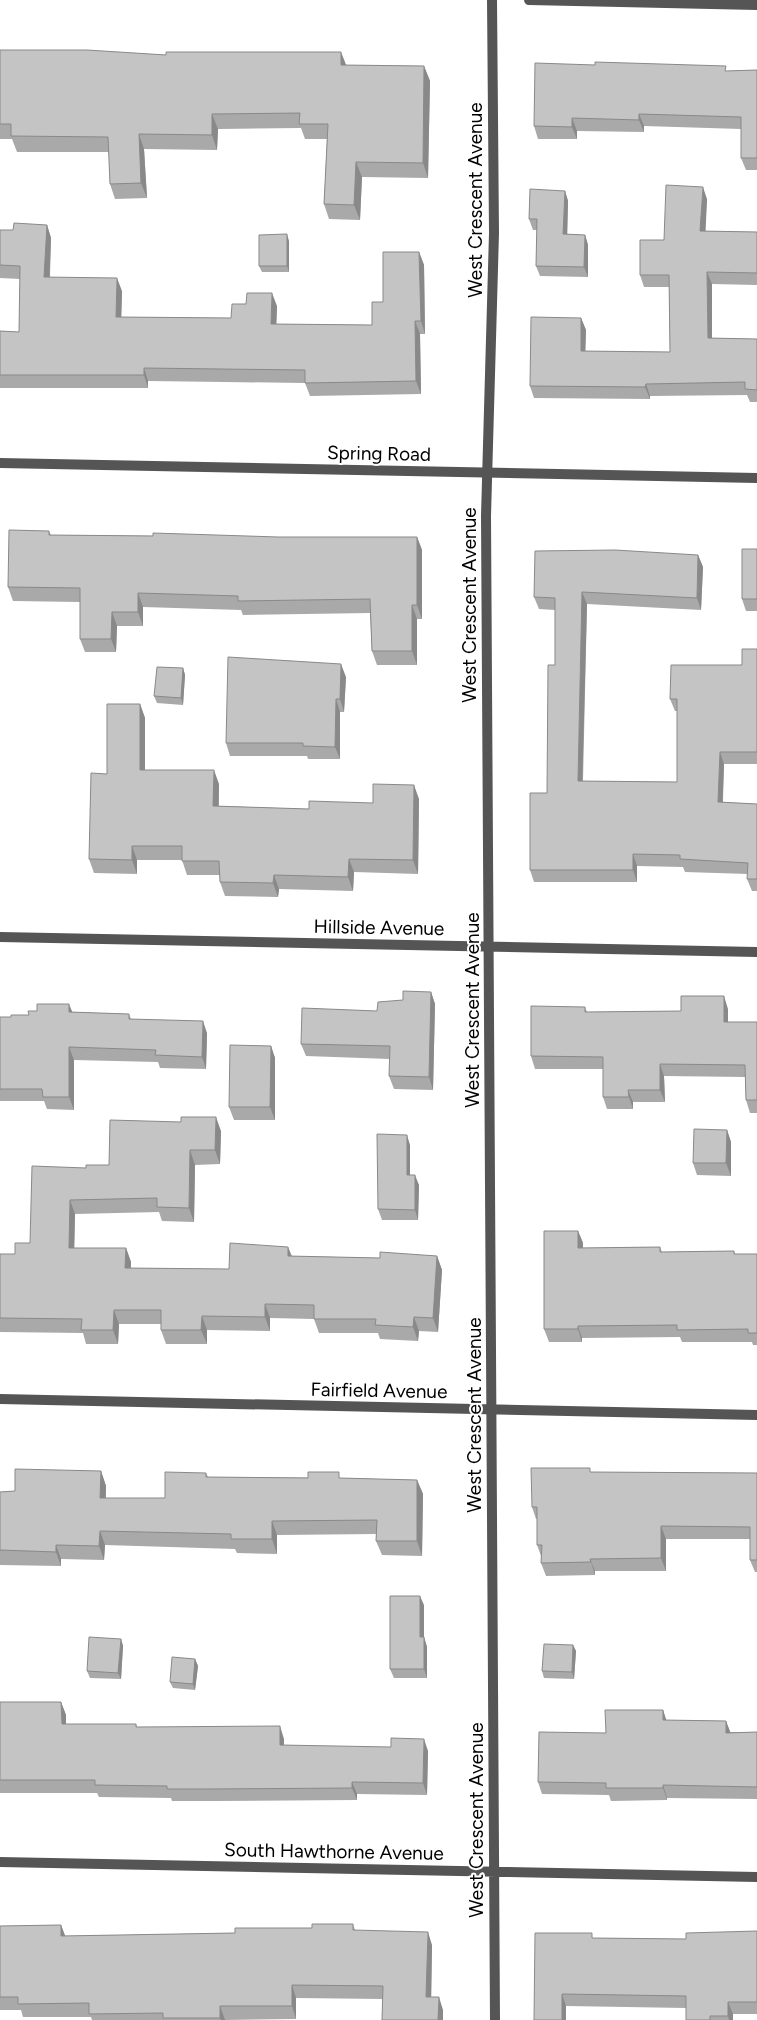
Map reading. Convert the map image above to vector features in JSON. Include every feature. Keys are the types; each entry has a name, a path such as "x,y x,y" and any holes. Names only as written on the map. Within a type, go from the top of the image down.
{"street":[{"name":"West Crescent Avenue","path":"492,0 494,233 486,472 495,2020"},
{"path":"528,0 757,5"},
{"name":"Spring Road","path":"0,463 757,478"},
{"name":"Hillside Avenue","path":"0,937 757,952"},
{"name":"Fairfield Avenue","path":"0,1399 757,1415"},
{"name":"South Hawthorne Avenue","path":"0,1862 757,1877"}],"building":[{"path":"0,50 87,50 166,55 166,52 341,52 341,65 424,66 423,163 356,162 354,205 324,204 328,124 299,124 300,113 212,114 212,135 139,134 141,183 110,184 108,137 11,136 11,124 0,124"},
{"path":"595,62 726,66 725,71 757,70 757,158 741,158 741,117 639,114 639,120 572,118 572,127 534,126 535,63 595,65"},
{"path":"666,185 703,187 700,231 757,232 757,273 707,272 708,338 757,339 757,390 745,389 745,382 646,384 645,387 530,386 531,317 581,318 581,351 670,352 669,275 640,275 640,240 664,240"},
{"path":"530,189 565,191 563,234 585,235 584,267 536,266 537,219 529,219"},
{"path":"14,223 47,225 44,277 117,278 116,317 231,318 232,304 246,304 247,293 272,293 271,324 372,325 372,302 383,302 383,252 419,252 421,321 415,321 416,381 305,383 305,370 144,368 144,375 0,375 0,331 19,332 20,266 0,265 0,230 13,230"},
{"path":"287,234 287,266 259,266 259,235"},
{"path":"9,530 49,531 49,535 153,536 153,533 278,537 417,537 417,605 412,605 412,651 372,651 370,599 238,601 238,596 138,593 138,612 112,612 111,639 80,639 80,588 8,587"},
{"path":"742,549 757,549 757,599 742,599"},
{"path":"615,550 698,555 697,598 582,592 578,781 677,782 677,699 670,699 671,665 742,665 742,649 757,649 757,752 720,752 718,802 757,804 757,879 747,879 748,863 680,859 680,855 633,854 633,870 530,870 530,793 547,793 548,665 555,665 555,598 534,597 535,551"},
{"path":"228,657 341,664 340,699 336,699 335,747 303,746 303,743 226,743"},
{"path":"157,667 183,668 181,698 154,696"},
{"path":"107,704 140,704 140,770 214,770 213,806 309,809 309,801 373,803 373,784 414,785 413,860 349,859 348,877 274,875 273,883 220,882 219,861 182,861 182,846 132,846 132,860 89,859 91,773 107,774"},
{"path":"403,991 431,992 429,1077 389,1076 390,1046 301,1044 302,1008 377,1011 378,1002 403,1000"},
{"path":"681,996 724,996 724,1022 757,1022 757,1100 746,1100 745,1065 660,1064 660,1090 628,1090 629,1097 603,1097 603,1057 531,1056 531,1006 585,1007 585,1012 681,1011"},
{"path":"37,1004 69,1004 69,1012 129,1014 129,1019 203,1021 202,1057 155,1055 156,1050 69,1047 69,1097 43,1097 42,1089 0,1089 0,1017 29,1015 28,1011 37,1011"},
{"path":"230,1045 271,1046 270,1107 229,1107"},
{"path":"181,1117 216,1117 215,1150 190,1150 189,1208 157,1207 157,1198 70,1200 69,1248 126,1248 125,1268 229,1269 230,1243 288,1247 288,1256 380,1258 380,1252 437,1256 433,1318 414,1317 413,1327 375,1325 376,1319 314,1319 314,1305 265,1304 265,1317 202,1316 201,1330 161,1330 161,1310 114,1310 113,1330 81,1330 82,1319 0,1318 0,1254 15,1254 15,1243 30,1243 32,1166 86,1168 86,1165 109,1165 110,1120 181,1122"},
{"path":"694,1129 727,1130 726,1163 693,1163"},
{"path":"377,1134 407,1135 407,1175 415,1175 415,1210 378,1209"},
{"path":"544,1231 578,1231 578,1248 660,1247 660,1252 734,1251 734,1254 757,1254 757,1333 748,1333 748,1329 677,1330 677,1325 578,1326 578,1329 544,1329"},
{"path":"531,1468 590,1468 590,1472 757,1473 757,1560 750,1560 750,1527 661,1526 661,1558 590,1559 591,1562 541,1563 542,1545 537,1545 537,1507 532,1507"},
{"path":"15,1469 101,1471 100,1498 165,1498 165,1472 206,1473 206,1477 308,1478 308,1472 339,1472 339,1478 417,1480 417,1541 376,1541 377,1520 272,1521 272,1539 231,1539 231,1534 100,1531 99,1546 56,1545 56,1552 0,1550 0,1492 15,1491"},
{"path":"390,1596 420,1596 420,1637 424,1637 424,1669 390,1669"},
{"path":"89,1637 121,1639 118,1673 87,1671"},
{"path":"544,1644 573,1645 572,1672 542,1671"},
{"path":"172,1657 195,1659 193,1684 170,1682"},
{"path":"0,1702 61,1702 62,1724 136,1724 136,1727 280,1726 280,1745 391,1747 391,1738 424,1739 423,1783 352,1782 352,1788 167,1789 167,1786 95,1785 95,1780 0,1780"},
{"path":"605,1710 663,1710 663,1720 726,1721 726,1733 757,1732 757,1787 663,1785 663,1788 606,1788 606,1783 538,1782 539,1732 606,1733"},
{"path":"312,1924 353,1924 353,1930 428,1932 426,1997 439,1997 438,2020 382,2020 383,1986 292,1985 292,2006 220,2006 220,2018 163,2018 163,2013 89,2014 89,2003 18,2004 18,1997 0,1997 0,1926 61,1925 61,1936 235,1933 235,1928 312,1928"},
{"path":"757,1931 757,2002 728,2002 728,2016 710,2016 710,2020 686,2020 686,1996 562,1994 562,2020 534,2020 535,1933 592,1933 592,1938 686,1939 686,1933"}]}
